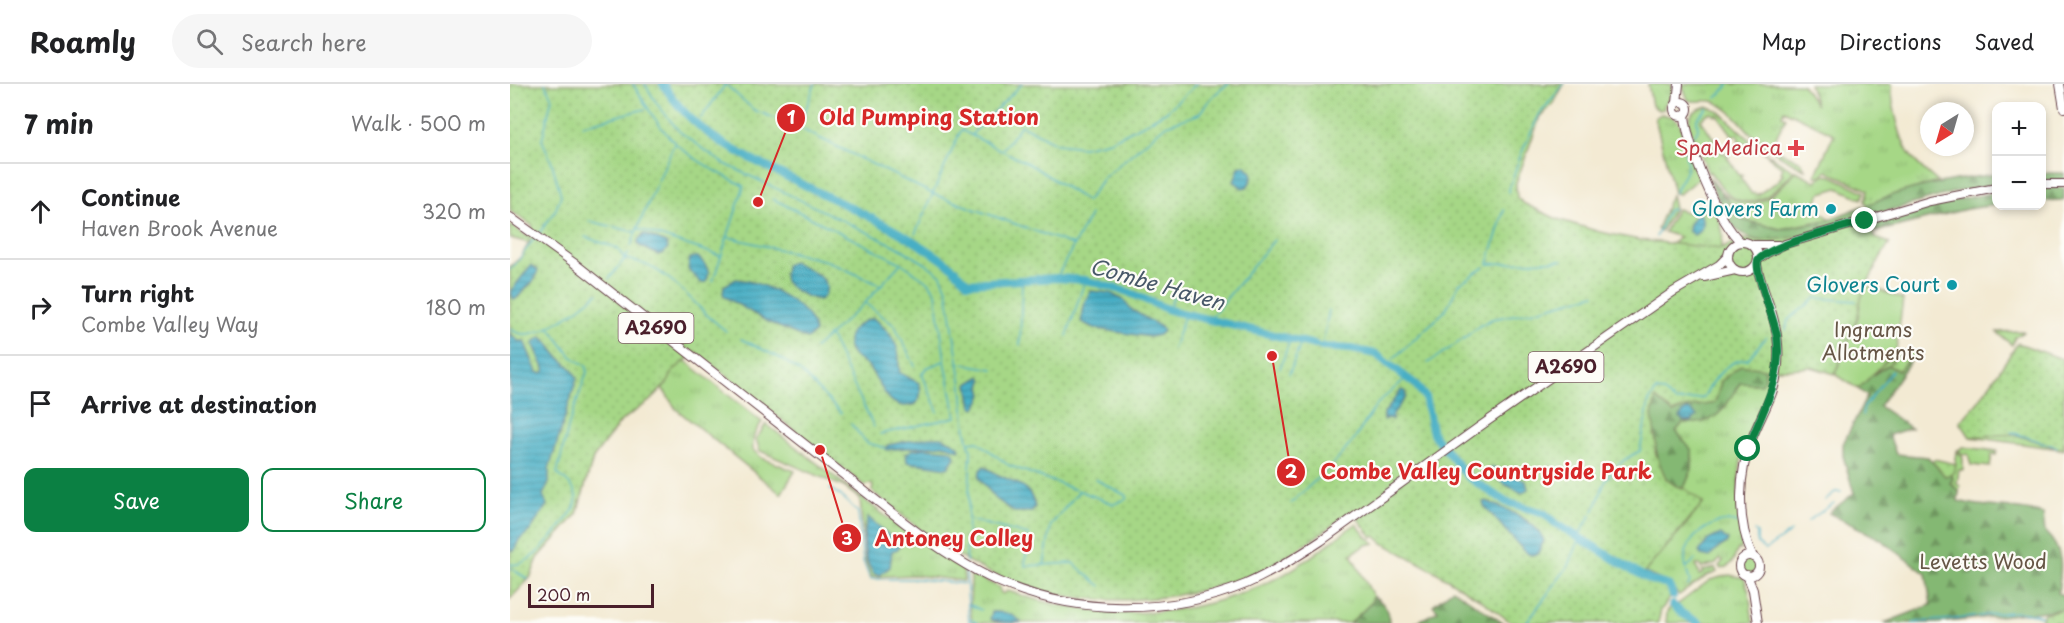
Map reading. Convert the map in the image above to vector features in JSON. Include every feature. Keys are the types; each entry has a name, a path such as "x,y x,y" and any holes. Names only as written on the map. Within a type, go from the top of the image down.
{"main road":[{"path":"2060,84 2064,108"},
{"path":"1679,88 1680,103 1688,108 1682,114 1696,156 1724,221 1741,242 1753,245 1785,244"},
{"path":"2046,184 2064,184"},
{"path":"1744,273 1752,270 1767,253 1785,244 1930,201 1992,189"},
{"name":"A2690","path":"510,217 546,242 905,523 960,562 1022,590 1062,602 1101,606 1151,606 1199,598 1244,584 1283,566 1673,292 1719,265 1729,252"},
{"path":"1724,221 1729,264 1735,270 1744,273 1764,291"},
{"path":"1729,252 1741,242"},
{"path":"1753,245 1758,252 1764,291 1773,317 1778,360 1772,391 1753,435 1744,464 1741,496 1746,541 1759,565 1751,574 1758,623"},
{"name":"A2690","path":"1697,279 1735,270"},
{"path":"1746,541 1740,567 1742,572 1751,574"},
{"path":"1742,559 1753,556"}],"green space":[{"path":"510,84 1564,84 1554,103 1540,117 1516,183 1517,198 1525,204 1557,219 1600,232 1640,240 1721,249 1742,239 1763,241 1801,237 1866,217 1875,238 1890,243 1880,258 1861,298 1858,316 1835,374 1811,367 1765,369 1741,365 1721,381 1715,403 1684,408 1673,413 1656,398 1652,415 1655,452 1666,479 1684,488 1703,503 1644,573 1667,583 1675,591 1661,610 1658,623 1512,623 1481,600 1436,572 1383,543 1375,536 1372,537 1352,511 1298,549 1255,573 1180,595 1117,600 1054,594 1024,586 978,567 931,537 872,491 873,486 870,484 865,486 696,352 674,370 668,382 651,400 621,421 593,458 577,514 538,558 530,578 510,599 510,267 521,257 530,241 527,235 533,226 510,211"},
{"path":"1648,84 1672,84 1671,97 1664,105 1664,109 1659,110 1652,106"},
{"path":"1682,84 1802,84 1816,105 1809,84 1892,84 1897,121 1907,150 1917,163 1938,182 1895,194 1867,205 1865,201 1868,190 1827,171 1820,176 1815,176 1834,134 1784,110 1782,115 1786,118 1776,137 1775,149 1801,162 1805,169 1762,144 1721,105 1712,101 1688,100"},
{"path":"1707,106 1719,111 1751,141 1747,144 1738,142 1737,134 1733,136 1717,114 1715,116 1712,113 1707,114 1701,120 1723,153 1729,155 1727,157 1739,175 1743,175 1740,177 1752,194 1757,195 1777,182 1783,174 1781,172 1783,168 1757,147 1794,171 1773,192 1756,201 1738,200 1728,194 1710,172 1708,173 1689,126 1690,116"},
{"path":"1661,114 1673,117 1679,122 1699,178 1679,194 1674,193 1655,118"},
{"path":"1796,171 1815,181 1824,175 1832,176 1865,192 1862,199 1838,188 1821,193 1814,205 1816,209 1831,219 1780,229 1743,220 1722,192 1733,200 1754,203 1771,195"},
{"path":"2046,173 2064,173 2064,180 2046,180"},
{"path":"1992,175 1992,185 1955,192 1870,216 1867,205 1882,198 1947,181"},
{"path":"1709,177 1743,220 1780,229 1825,221 1863,206 1866,217 1803,237 1768,241 1753,239 1741,233 1730,221"},
{"path":"2046,188 2064,188 2064,200 2046,201"},
{"path":"1992,193 1992,206 1967,209 1875,232 1872,222 1931,205"},
{"path":"1671,195 1674,209 1661,231 1657,229"},
{"path":"1700,205 1712,210 1719,219 1722,234 1721,249 1479,406 1680,237 1664,232 1677,209 1689,213 1695,206"},
{"path":"510,225 543,247 762,422 754,435 753,450 762,458 795,471 781,494 676,409 662,388 651,400 621,421 593,458 577,514 538,558 530,578 510,267 521,257 529,243 510,238"},
{"name":"Ingrams Allotments","path":"1866,285 1903,299 1896,351 1858,389 1835,374 1858,317"},
{"path":"1768,328 1771,342 1769,359 1775,360 1770,383 1744,449 1739,472 1741,550 1738,549 1734,559 1725,568 1721,569 1719,566 1723,561 1720,559 1716,564 1701,568 1700,565 1696,565 1699,575 1702,571 1715,568 1717,572 1679,595 1667,583 1629,565 1570,527 1590,502 1596,482 1629,422 1643,390 1655,383 1667,383 1684,394 1699,391 1712,370 1755,340 1758,342","holes":["1741,365 1765,369 1765,380 1760,384 1740,383 1724,408 1712,419 1704,422 1683,423 1676,431 1688,446 1692,458 1691,470 1684,488 1703,504 1659,556 1624,549 1599,516 1607,504 1616,478 1624,469 1649,455 1656,447 1652,415 1656,398 1673,413 1684,408 1715,403 1721,381"]},
{"path":"2023,331 2015,337 2012,345 1997,332"},
{"path":"2018,343 2064,358 2064,450 2014,434 1970,437 1960,422 1978,402"},
{"path":"1912,351 1915,354 1911,360 1899,354 1888,365 1871,376 1894,353"},
{"path":"1903,353 1908,358 1899,371 1888,365 1899,354"},
{"name":"Levetts Wood","path":"1908,358 1911,360 1879,406 1911,428 1889,435 1896,454 1928,457 1945,476 1951,474 1953,478 1950,483 1959,492 1958,501 2043,514 2045,532 2059,552 2058,593 2064,596 2064,609 1937,623 1884,623 1931,605 1926,574 1880,539 1829,513 1854,493 1843,456 1843,444 1867,396 1858,389 1871,376 1888,365 1899,371"},
{"path":"1741,365 1765,369 1765,380 1760,384 1740,383 1724,408 1712,419 1704,422 1683,423 1676,431 1692,451 1692,469 1684,488 1673,484 1664,475 1656,450 1652,411 1656,397 1673,413 1684,408 1715,403 1721,381"},
{"path":"766,424 909,534 963,570 964,581 915,575 871,577 865,561 860,499 844,487 760,451 756,439"},
{"path":"2014,434 2060,449 1970,437"},
{"path":"1963,447 1997,451 1996,455 1992,454 1990,467 1971,465 1968,454 1963,455 1958,450"},
{"path":"1957,451 1963,458 1963,470 1959,470 1957,484 1960,485 1959,492 1950,482 1953,478 1951,474 1954,472"},
{"path":"1934,459 1956,464 1954,473 1945,476 1932,461"},
{"path":"1356,524 1375,543 1366,545 1351,554 1373,596 1371,603 1350,623 972,623 971,574 999,587 1001,593 1004,594 1007,591 1080,609 1148,612 1182,609 1215,602 1248,591 1281,576"},
{"path":"1749,558 1757,566 1749,574 1741,566"},
{"path":"1729,575 1744,578 1749,592 1753,623 1666,623 1667,612 1671,606 1678,604 1710,580"},
{"path":"1453,589 1503,623 1415,623 1438,611 1433,605"},
{"path":"1373,596 1385,607 1389,623 1350,623 1371,603"},
{"path":"2064,609 2064,623 2040,623 2044,613"}],"water":[{"path":"1245,165 1252,172 1252,179 1247,187 1242,188 1234,181 1239,167"},
{"path":"1696,214 1701,215 1702,224 1701,229 1694,235 1688,231 1689,224"},
{"path":"644,234 666,243 668,248 664,253 658,255 638,245 638,241"},
{"path":"698,257 707,268 706,282 701,283 688,269 690,258"},
{"path":"793,262 814,272 824,281 825,293 820,300 801,294 785,281 785,265"},
{"path":"531,265 538,270 535,279 516,299 513,299 511,291"},
{"path":"736,279 765,286 792,301 808,317 815,332 807,339 768,322 725,297 724,286"},
{"path":"1091,291 1110,293 1124,300 1132,310 1161,327 1163,331 1159,335 1150,337 1097,329 1081,322 1085,301"},
{"path":"873,318 894,341 898,352 900,373 919,383 920,394 916,404 906,406 891,401 867,365 852,354 848,341 849,336 861,323"},
{"path":"510,333 518,341 524,341 537,372 542,373 545,370 533,343 541,337 570,367 577,378 549,469 549,483 543,495 547,505 530,531 519,540 514,551 510,550"},
{"path":"981,376 983,395 976,408 972,407 968,384"},
{"path":"1401,390 1405,391 1406,397 1392,415 1392,420 1389,418 1384,420 1384,413"},
{"path":"1687,410 1697,416 1691,422 1680,418"},
{"path":"929,437 942,437 958,445 960,449 944,445 887,450 886,448 888,445"},
{"path":"924,448 950,450 955,457 948,468 907,462 906,454 912,450"},
{"path":"984,466 1027,490 1035,507 1032,512 1014,512 996,499 979,478 980,470"},
{"path":"1493,467 1526,481 1528,489 1522,493 1506,485 1488,471"},
{"path":"1486,501 1519,516 1534,526 1544,540 1538,554 1530,555 1523,550 1484,506 1483,502"},
{"path":"868,517 900,545 898,549 892,551 890,567 880,575 874,574 865,554 864,539"},
{"path":"1721,534 1728,540 1727,543 1710,557 1701,555 1699,552 1708,540"},
{"path":"992,612 1008,614 1021,622 990,619"}],"waterway":[{"path":"538,235 556,209 561,195 551,160 542,140 552,98 545,84"},
{"path":"633,84 656,121 673,141 697,160 744,186 713,281"},
{"path":"645,84 657,104 679,131 721,162 898,247 941,275 947,289 962,386 966,432 971,451 966,562"},
{"name":"Combe Haven","path":"663,84 689,117 721,142 756,162 894,230 951,266"},
{"path":"725,84 754,110 799,128 933,194 1073,245"},
{"path":"799,128 815,84"},
{"path":"972,134 1022,84"},
{"path":"1002,150 1021,125 1057,144 1083,147 1110,141 1167,111 1196,84"},
{"path":"915,234 961,130 1031,165 1087,201 1103,178 1166,125 1199,114 1212,97 1229,84"},
{"path":"1508,192 1521,154 1539,115 1564,84"},
{"path":"1716,98 1730,84"},
{"path":"701,118 725,85"},
{"path":"1694,136 1698,129 1697,119 1707,108"},
{"path":"582,125 645,109"},
{"path":"1675,193 1687,166 1683,140"},
{"path":"631,246 675,142"},
{"path":"773,199 901,263 929,282 936,293 945,361 956,417 880,434"},
{"path":"1656,237 1668,210 1673,209"},
{"path":"1504,210 1488,264 1563,260"},
{"path":"1059,273 1090,215"},
{"path":"589,221 635,232"},
{"path":"638,229 721,256"},
{"path":"585,237 617,248 625,259 637,261 658,271 726,331"},
{"path":"728,237 827,261 880,285"},
{"path":"510,270 535,238"},
{"path":"1209,320 1274,240"},
{"path":"609,279 629,253"},
{"path":"815,348 865,303 900,264"},
{"path":"1393,359 1445,311 1459,284 1484,267"},
{"name":"Combe Haven","path":"955,270 968,283 1057,278 1085,280 1128,292 1169,310 1315,345"},
{"path":"1020,345 1022,280"},
{"path":"1067,336 1085,280"},
{"path":"1168,310 1179,284"},
{"path":"510,329 527,334 538,332 571,314 598,293"},
{"path":"1428,363 1492,319 1530,312 1595,294"},
{"path":"1786,330 1788,320 1816,298 1856,301"},
{"path":"865,303 895,326 915,366"},
{"path":"1322,347 1329,310"},
{"path":"1173,349 1185,314"},
{"path":"510,564 518,564 536,553 562,525 574,509 576,502 573,488 557,473 587,367 571,356 549,327"},
{"path":"830,336 874,427"},
{"path":"1593,511 1611,473 1624,460 1640,451 1649,401 1656,391 1664,392 1676,402 1703,398 1721,372 1733,363 1748,359 1766,337"},
{"path":"741,339 780,358 802,373 841,413"},
{"path":"1280,368 1290,340"},
{"path":"1289,374 1301,343"},
{"name":"Combe Haven","path":"1322,347 1376,354 1388,364"},
{"path":"938,412 922,374 926,368 944,361"},
{"path":"959,363 993,369"},
{"name":"Combe Haven","path":"1391,366 1415,384 1425,397 1433,434 1468,477 1506,502 1544,513 1555,523 1629,568 1650,580 1670,586 1673,596"},
{"path":"1862,415 1864,407 1892,371"},
{"path":"1291,503 1334,463 1354,440 1377,404 1406,378"},
{"path":"851,424 867,443 886,448"},
{"path":"2011,432 2057,447"},
{"path":"969,442 977,441 1008,465 1079,491 1051,525 1044,565"},
{"path":"1080,491 1114,504 1126,499 1127,496 1095,479"},
{"path":"830,489 858,512 863,561 870,579 917,579 967,584"},
{"path":"1825,500 1835,492 1841,492"},
{"path":"1808,521 1834,503"},
{"path":"1578,537 1591,515"},
{"path":"970,520 1028,535 1025,566 1073,563 1101,586"},
{"path":"1688,586 1690,581 1685,567 1685,558 1691,542 1704,529 1712,525 1721,522 1738,523"},
{"path":"1754,531 1757,533 1757,543 1765,550 1791,532"},
{"path":"1526,623 1569,565 1580,538"},
{"path":"1686,568 1695,560"},
{"path":"510,568 528,579"},
{"path":"966,570 969,623"},
{"path":"968,604 981,610"},
{"name":"Combe Haven","path":"1673,605 1699,623"},
{"path":"1913,623 2012,612 2041,616"},
{"path":"969,619 978,623"}],"place":[{"name":"SpaMedica","path":"1796,148"},
{"name":"Old Pumping Station","path":"758,202"},
{"name":"Glovers Farm","path":"1831,209"},
{"name":"Glovers Court","path":"1952,285"},
{"name":"Combe Valley Countryside Park","path":"1272,356"},
{"name":"Antoney Colley","path":"820,450"}],"route":[{"path":"1748,449 1772,391 1778,360 1773,317 1758,273 1759,259 1785,244 1865,221"}]}
